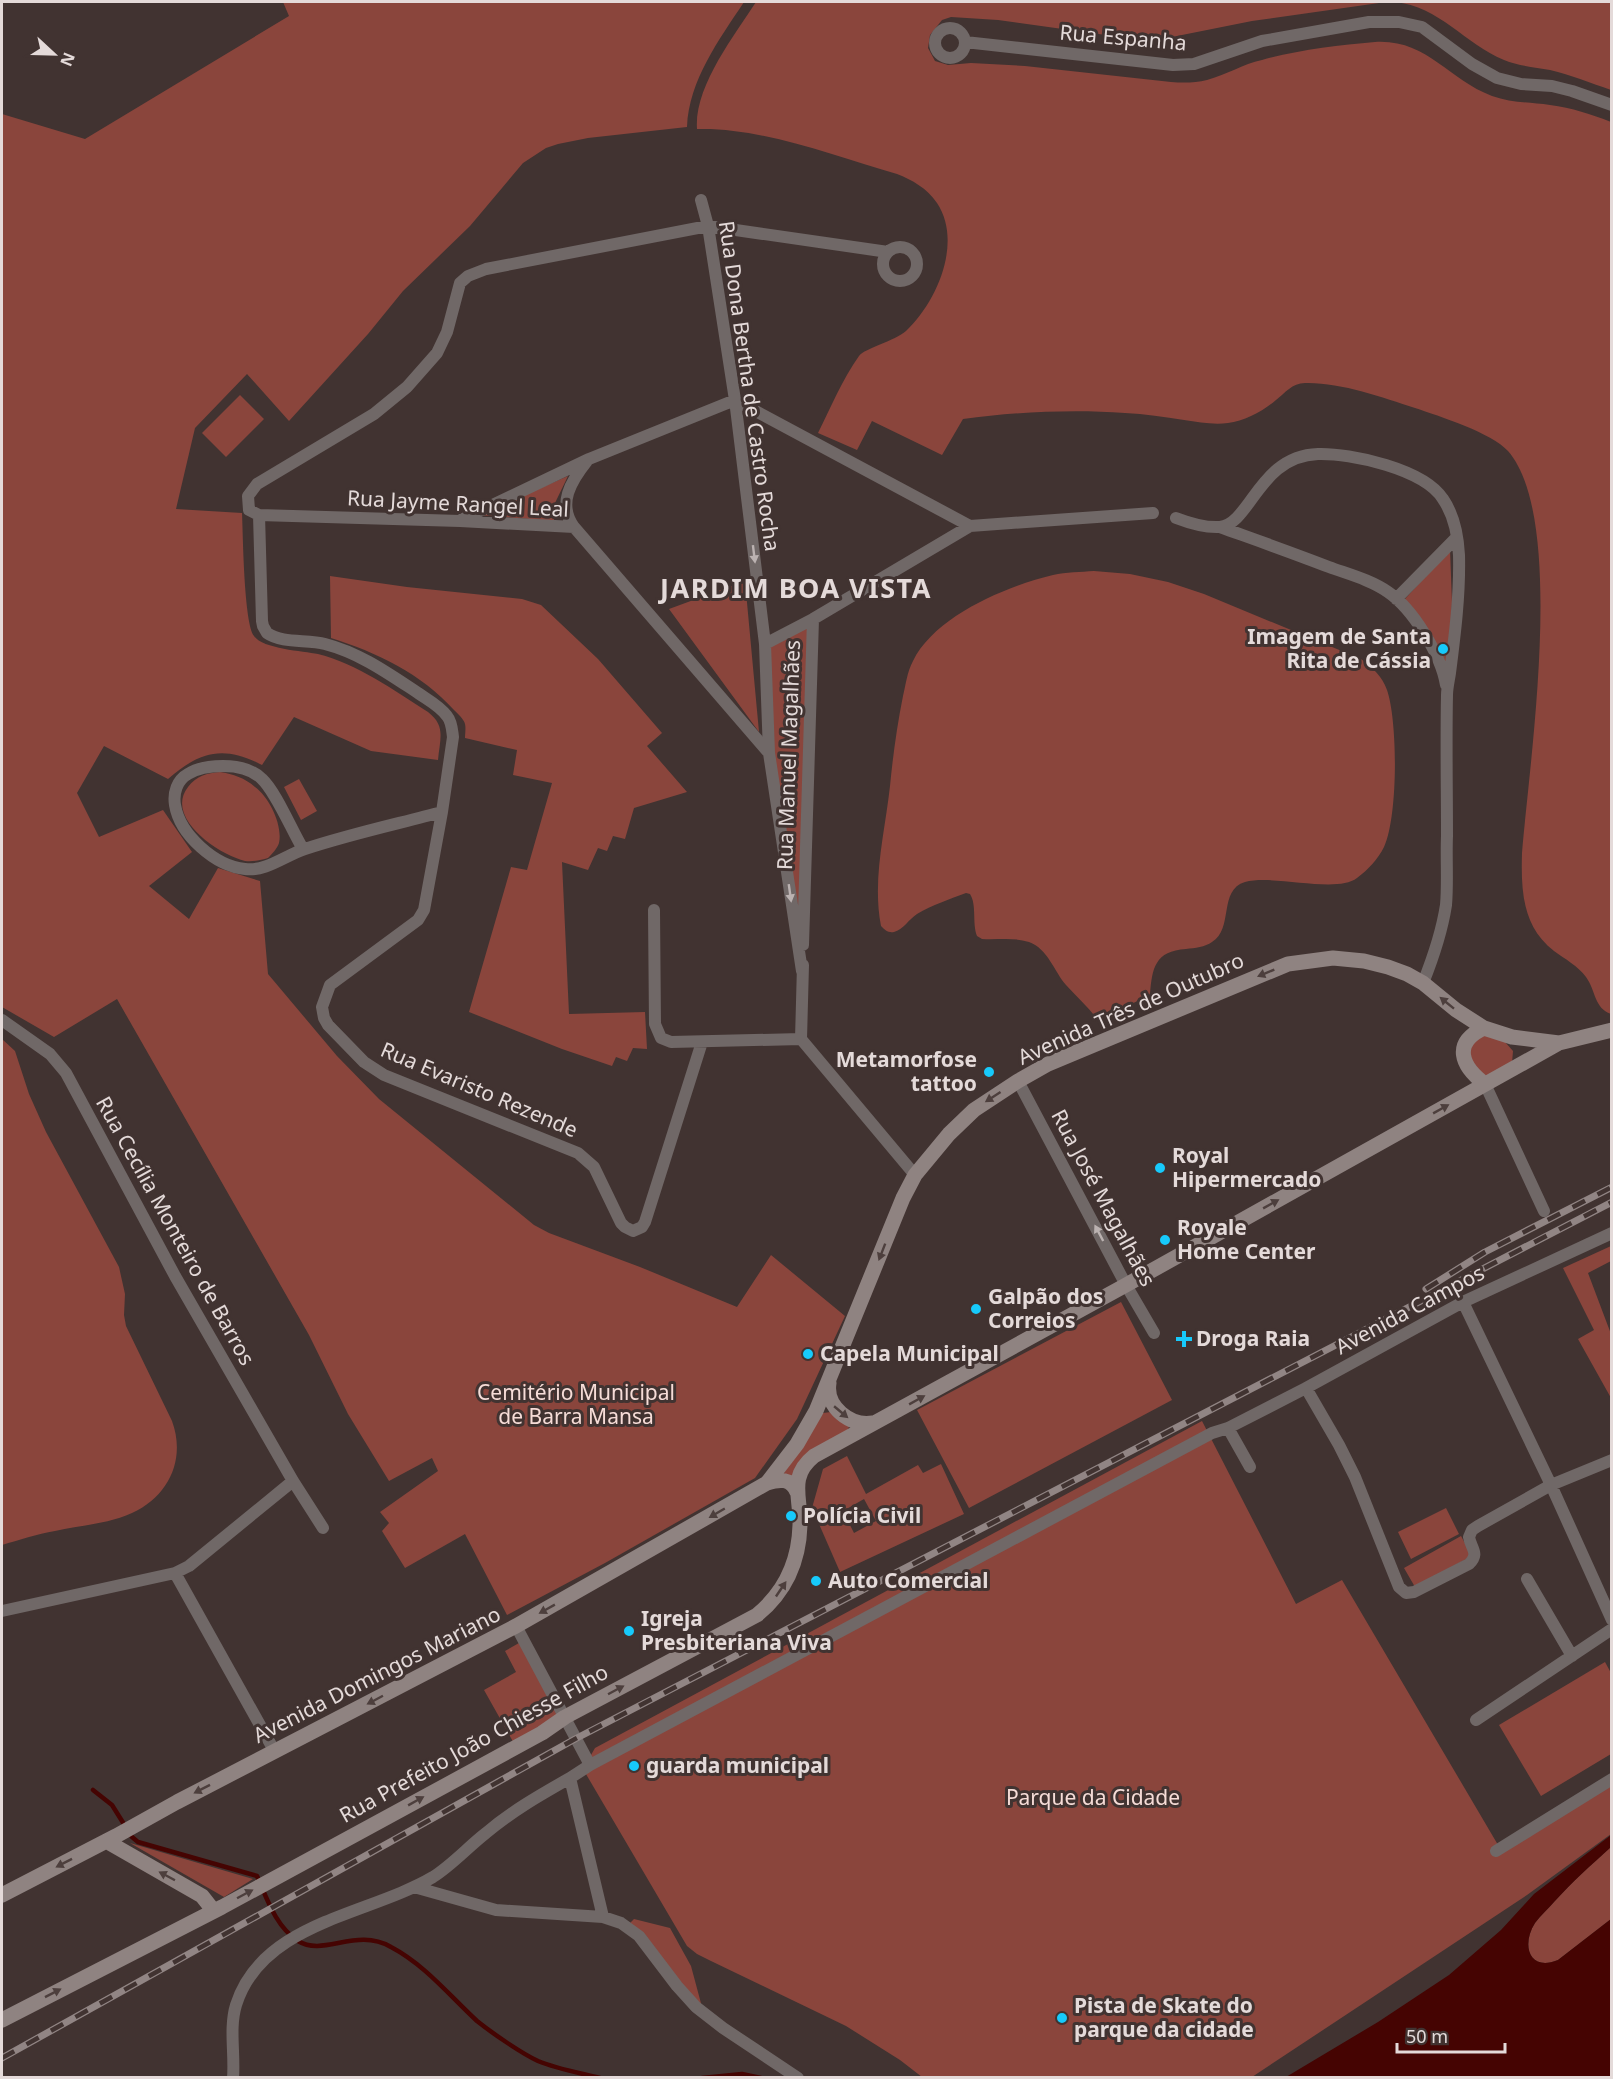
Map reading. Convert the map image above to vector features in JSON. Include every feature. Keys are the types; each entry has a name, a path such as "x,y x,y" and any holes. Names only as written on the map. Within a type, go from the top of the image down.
{"main road":[{"name":"Avenida Três de Outubro","path":"767,1483 808,1426 825,1393 900,1206 915,1175 949,1134 974,1110 1018,1081 1066,1056 1288,964 1333,958 1364,961 1407,974 1423,983 1456,1010 1484,1028 1512,1037 1559,1043 1611,1030"},
{"path":"1484,1028 1470,1037 1463,1053 1468,1070 1485,1084 1559,1043"},
{"path":"1512,1037 1517,1056 1513,1070"},
{"name":"Rua Prefeito João Chiesse Filho","path":"2,2020 213,1911 757,1615 772,1602 785,1584 796,1554 801,1522 797,1492 800,1474 809,1460 1485,1084"},
{"path":"830,1378 828,1395 835,1407 858,1423 871,1425"},
{"path":"767,1483 777,1480 785,1481 792,1484 797,1492"},
{"name":"Avenida Domingos Mariano","path":"2,1895 516,1626 767,1483"},
{"path":"111,1839 194,1891 208,1902 213,1911"}],"street":[{"name":"Rua Espanha","path":"965,42 1173,65 1194,64 1262,41 1369,22 1399,22 1422,27 1472,64 1497,78 1521,84 1552,86 1611,105"},
{"name":"Rua Dona Bertha de Castro Rocha","path":"701,200 708,226 735,400 765,644 769,753 802,971"},
{"path":"259,515 249,510 247,502 250,491 257,484 374,414 395,399 423,370 437,353 447,332 460,284 468,276 486,269 708,226 888,252"},
{"path":"460,521 590,459 735,400 970,526 1153,513"},
{"path":"1223,526 1234,521 1263,482 1277,468 1294,459 1317,454 1372,461 1419,478 1442,496 1451,513 1457,537 1458,590 1447,692 1446,904 1436,947 1423,983"},
{"path":"574,527 566,513 566,501 576,477 590,459"},
{"name":"Rua Jayme Rangel Leal","path":"259,515 574,527 769,753"},
{"name":"Rua Evaristo Rezende","path":"259,515 262,621 265,630 270,635 326,644 352,653 377,666 442,710 450,720 453,738 442,812 426,901 421,916 334,980 325,994 322,1007 326,1022 364,1062 384,1075 578,1154 594,1167 621,1223 633,1231 642,1227 645,1222 702,1042"},
{"path":"1176,518 1202,525 1223,526 1373,584 1396,599 1412,617 1435,653 1447,692"},
{"name":"Rua Manuel Magalhães","path":"801,1039 813,619 970,526"},
{"path":"1396,599 1457,537"},
{"path":"765,644 813,619"},
{"path":"303,849 263,779 241,768 204,767 185,775 177,786 175,801 179,819 184,828 201,848 244,870 260,868 303,849 442,812"},
{"path":"654,910 656,1029 661,1038 668,1042 801,1039 915,1175"},
{"name":"Rua Cecília Monteiro de Barros","path":"2,1020 60,1064 175,1276 293,1481 323,1528"},
{"name":"Rua José Magalhães","path":"1018,1081 1126,1285 1154,1333"},
{"path":"1485,1084 1544,1211"},
{"name":"Avenida Campos","path":"233,2078 233,2022 236,2005 245,1984 266,1958 294,1937 435,1876 515,1810 590,1765 1024,1532 1212,1433 1228,1428 1306,1388 1463,1302 1611,1233"},
{"path":"1463,1302 1551,1485 1611,1620"},
{"path":"1306,1388 1340,1445 1399,1587 1406,1593 1414,1592 1469,1564 1476,1556 1469,1537 1472,1530 1551,1485 1611,1460"},
{"path":"1228,1428 1250,1467"},
{"path":"2,1611 176,1573 189,1566 293,1481"},
{"path":"176,1573 274,1752"},
{"path":"1527,1579 1572,1656"},
{"path":"516,1626 590,1765"},
{"path":"1476,1720 1611,1629"},
{"path":"570,1778 603,1917"},
{"path":"1496,1851 1611,1779"},
{"path":"414,1887 496,1910 603,1917 621,1923 639,1935 677,1986 696,2007 732,2035 798,2078"}],"green space":[{"name":"Cemitério Municipal de Barra Mansa","path":"283,2 744,2 699,77 693,93 687,127 588,138 546,148 523,163 470,226 403,291 368,334 289,421 247,374 195,428 176,509 242,513 246,597 254,636 274,647 318,654 347,664 375,678 428,712 440,728 438,760 371,751 294,717 262,765 236,755 213,754 191,762 168,779 104,746 77,793 99,837 163,810 192,852 149,886 189,919 218,868 260,881 268,974 337,1056 379,1099 534,1225 737,1307 771,1255 845,1316 797,1419 755,1478 605,1563 507,1615 465,1534 405,1568 382,1531 389,1523 380,1512 438,1471 432,1458 389,1481 348,1414 309,1335 117,999 54,1037 2,1007 2,114 85,139 289,16"},
{"path":"756,2 1386,2 1252,21 1167,38 1120,37 998,20 951,17 942,20 930,35 928,48 935,61 948,65 971,63 1025,66 1184,83 1207,80 1255,62 1290,53 1375,42 1393,43 1423,53 1476,89 1492,96 1566,108 1611,122 1611,1014 1601,1008 1583,973 1543,941 1530,919 1523,894 1522,853 1540,644 1540,584 1536,530 1526,484 1508,451 1478,432 1437,416 1389,399 1318,383 1296,385 1260,412 1228,423 1085,411 1024,413 963,419 942,455 872,421 857,450 818,433 842,384 859,356 906,331 928,304 943,271 947,253 947,235 944,219 937,203 919,185 903,176 772,138 747,133 697,129 702,96 709,79 717,62"},
{"path":"1395,2 1611,2 1611,90 1558,72 1504,60 1425,10"},
{"path":"240,395 264,419 226,457 202,433"},
{"path":"568,476 555,503 554,521 478,515"},
{"path":"1450,549 1452,603 1448,666 1441,659 1405,599"},
{"path":"1094,571 1130,574 1168,582 1204,594 1361,659 1377,673 1387,690 1391,705 1395,746 1394,793 1389,833 1379,856 1361,875 1347,882 1335,884 1257,880 1237,886 1228,901 1223,928 1219,936 1206,945 1176,950 1162,957 1154,969 1150,995 1098,1020 1066,985 1046,955 1036,945 1018,940 982,939 977,936 970,894 966,893 929,908 914,916 897,931 892,932 881,926 878,891 880,856 901,707 909,669 923,645 955,617 994,595 1053,575"},
{"path":"330,576 522,599 541,605 598,659 662,733 647,746 687,792 634,808 625,839 613,836 607,851 598,848 588,870 562,862 569,1014 645,1012 647,1049 633,1048 627,1061 616,1057 612,1066 469,1012 511,867 527,870 552,783 513,775 517,750 465,738 465,726 459,714 428,686 381,657 331,638"},
{"path":"745,581 759,732 669,609"},
{"path":"813,619 799,912 771,760 765,644"},
{"path":"220,772 247,781 270,804 277,820 280,836 278,845 268,858 245,861 234,857 209,843 189,822 183,811 182,799 188,787 202,776"},
{"path":"299,779 317,811 301,820 284,787"},
{"path":"1483,1034 1505,1042 1513,1051 1512,1063 1486,1076 1471,1067 1469,1043"},
{"path":"2,1039 15,1051 29,1094 46,1132 119,1267 125,1294 126,1326 172,1421 177,1449 171,1475 165,1486 145,1506 114,1520 42,1534 2,1545"},
{"path":"1611,1246 1611,1261 1588,1273 1611,1334 1611,1398 1578,1339 1594,1330 1563,1268"},
{"path":"1121,1302 1172,1400 969,1508 917,1410"},
{"path":"831,1412 849,1426 848,1431 794,1482 782,1476 823,1413"},
{"name":"Parque da Cidade","path":"1202,1421 1296,1604 1342,1580 1501,1850 1611,1784 1611,1834 1527,1895 1252,2077 922,2077 900,2060 846,2026 697,1954 687,1946 583,1769 595,1748"},
{"path":"847,1456 866,1494 918,1465 923,1473 941,1464 964,1514 840,1572 812,1508 823,1469","holes":["864,1499 876,1521 854,1533 843,1511"]},
{"path":"1446,1508 1459,1534 1411,1559 1398,1532"},
{"path":"1461,1536 1472,1556 1415,1587 1404,1568"},
{"path":"519,1643 562,1721 516,1747 484,1690 516,1672 505,1651"},
{"path":"1605,1662 1611,1673 1611,1754 1541,1796 1499,1725"},
{"path":"130,1843 253,1879 224,1897"},
{"path":"1611,1847 1611,1919 1558,1960 1548,1963 1534,1959 1528,1948 1535,1923"},
{"path":"634,1919 670,1928 691,1966 702,2007 629,1924"}],"shaded area":[{"path":"1611,1835 1611,1847 1535,1923 1528,1948 1534,1959 1540,1962 1548,1963 1558,1960 1611,1919 1611,2077 1286,2077 1378,2022 1449,1975 1501,1930 1534,1894"}],"waterway":[{"path":"93,1790 112,1805 132,1837 138,1842 257,1876 278,1920 298,1941 319,1946 365,1940 391,1947 415,1962 477,2021 515,2048 545,2064 600,2078"},
{"path":"702,2078 742,2074 761,2078"}],"railway":[{"path":"1426,1289 1485,1252 1612,1187"},
{"path":"2,2058 575,1739 1612,1202"}],"place":[{"name":"Imagem de Santa Rita de Cássia","path":"1443,649"},
{"name":"Metamorfose tattoo","path":"989,1072"},
{"name":"Royal Hipermercado","path":"1160,1168"},
{"name":"Royale Home Center","path":"1165,1240"},
{"name":"Galpão dos Correios","path":"976,1309"},
{"name":"Droga Raia","path":"1184,1339"},
{"name":"Capela Municipal","path":"808,1354"},
{"name":"Polícia Civil","path":"791,1516"},
{"name":"Auto Comercial","path":"816,1581"},
{"name":"Igreja Presbiteriana Viva","path":"629,1631"},
{"name":"guarda municipal","path":"634,1766"},
{"name":"Pista de Skate do parque da cidade","path":"1062,2018"}],"district":[{"name":"JARDIM BOA VISTA","path":"796,589"}]}
